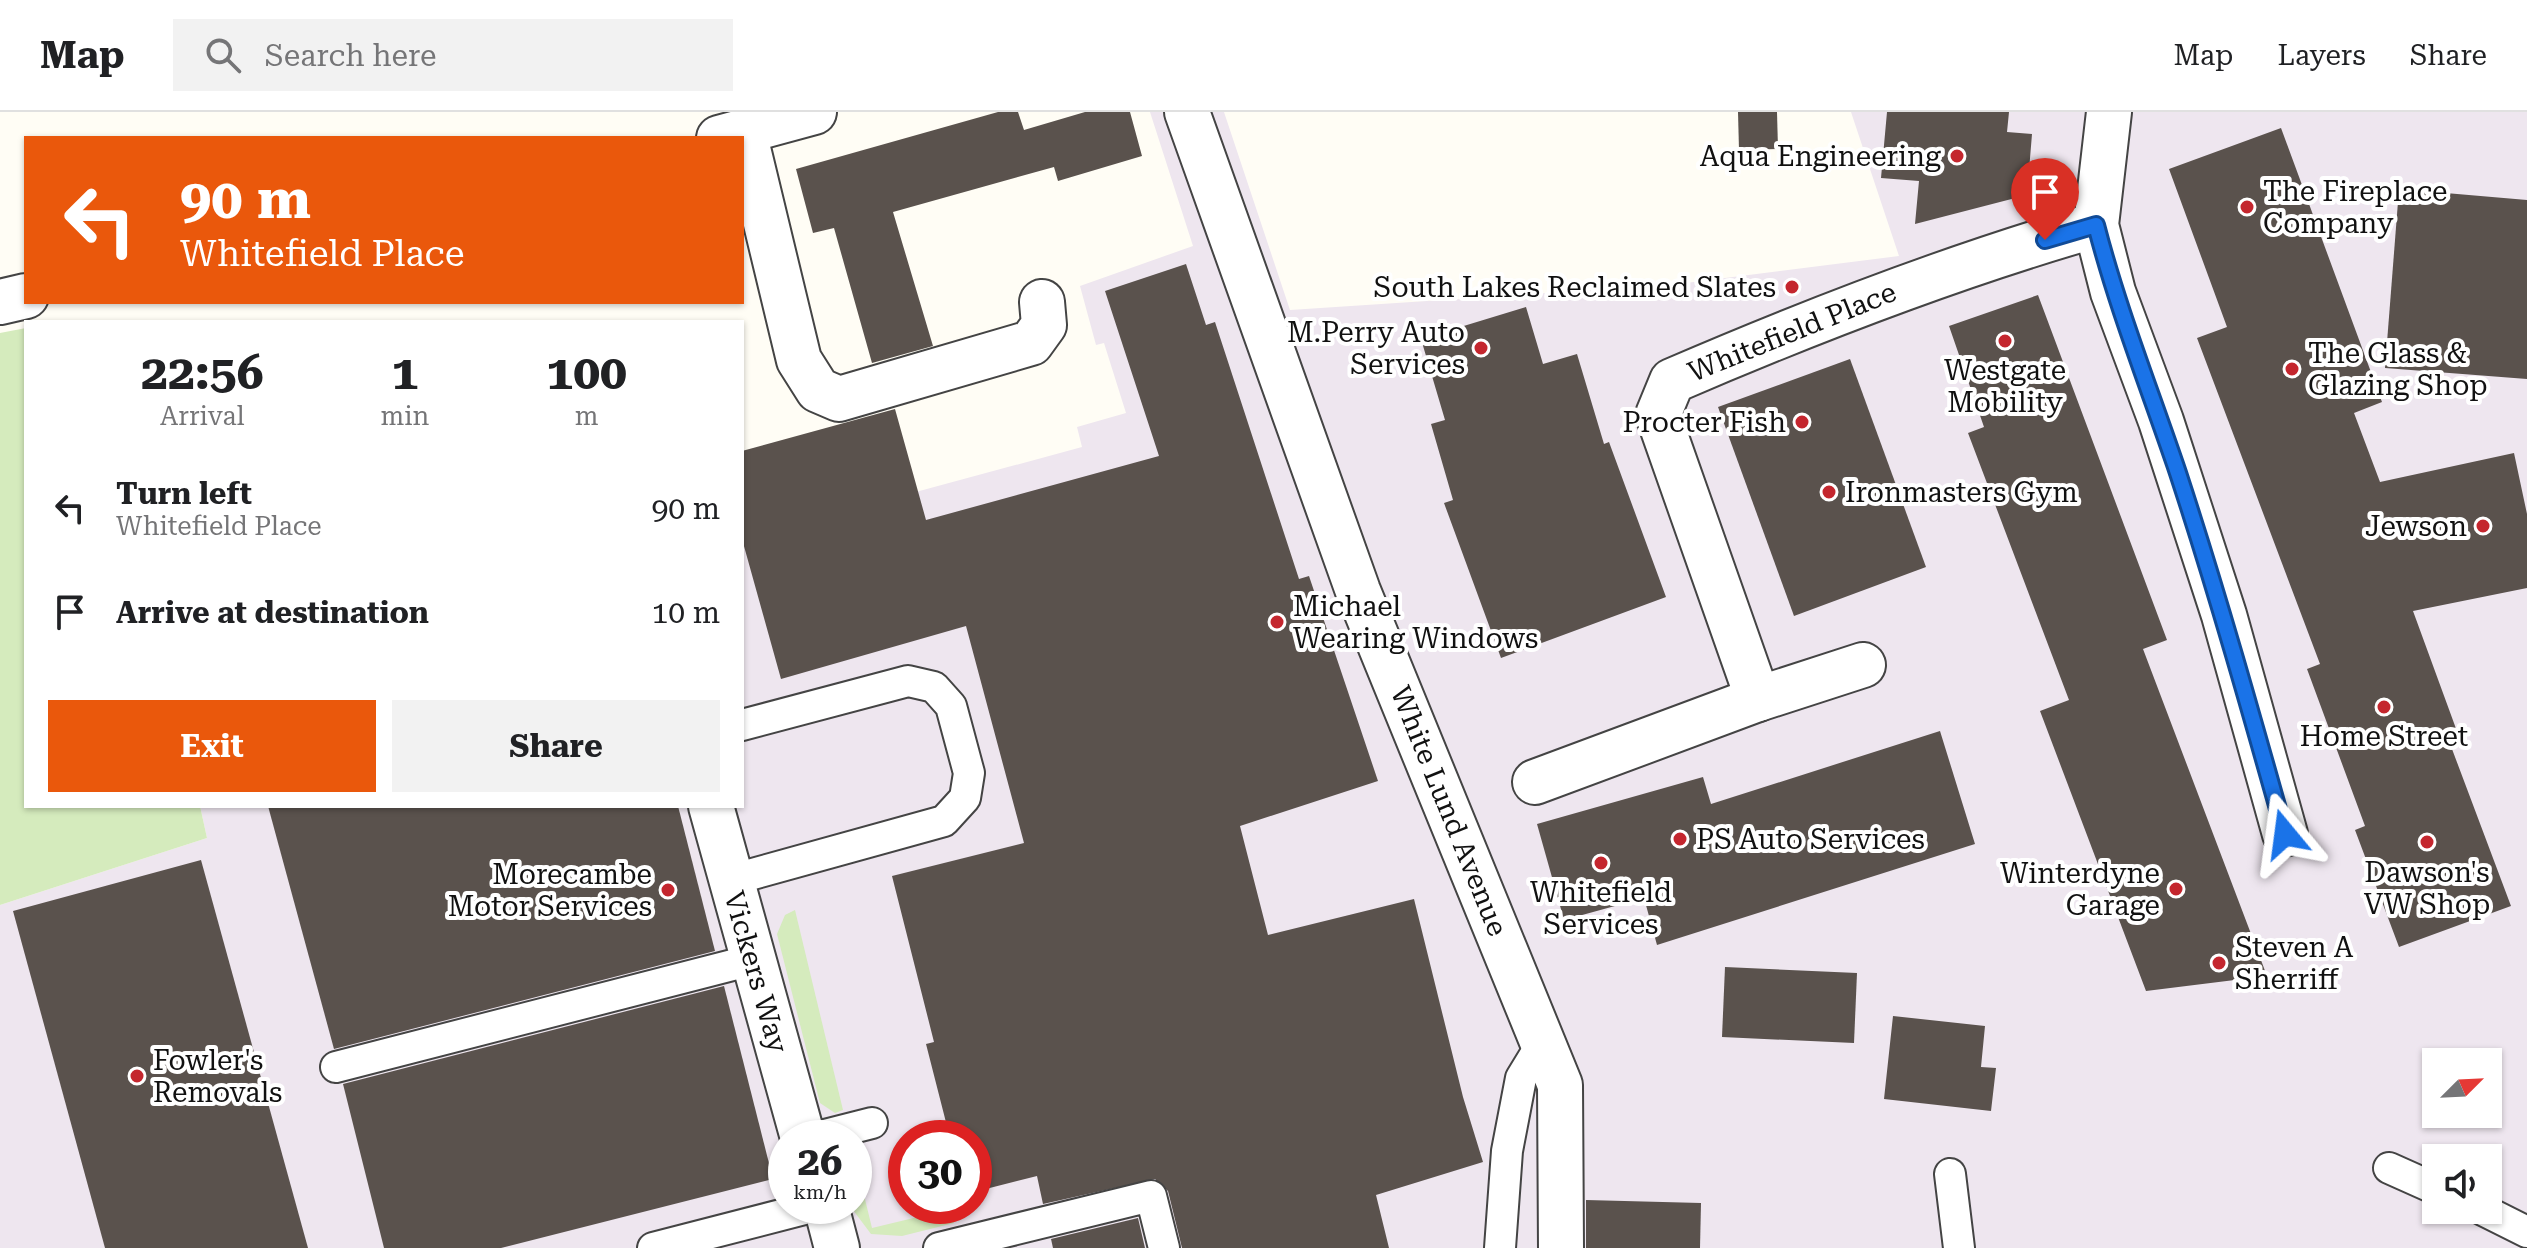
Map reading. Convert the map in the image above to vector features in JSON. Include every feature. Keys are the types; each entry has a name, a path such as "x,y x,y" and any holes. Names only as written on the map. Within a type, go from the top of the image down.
{"street":[{"path":"732,135 814,112"},
{"name":"White Lund Avenue","path":"1187,112 1358,591 1560,1085 1561,1248"},
{"path":"2109,112 2096,225 2113,292 2161,421 2224,615 2285,834"},
{"path":"744,169 778,265 785,314 799,360 818,390 839,399 1031,343 1044,325 1042,302"},
{"name":"Whitefield Place","path":"1758,699 1658,415 1672,381 1819,317 1994,255 2096,225"},
{"path":"0,302 24,296"},
{"path":"1535,782 1758,699 1863,665"},
{"name":"Vickers Way","path":"712,808 798,1120"},
{"path":"831,1224 837,1248"}],"lane":[{"path":"731,880 944,821 965,798 969,773 951,706 934,687 908,681 744,724"},
{"path":"336,1067 752,960"},
{"path":"1500,1248 1507,1151 1521,1078 1543,1042"},
{"path":"2389,1168 2422,1183"},
{"path":"1950,1174 1959,1248"},
{"path":"939,1248 1151,1196 1164,1248"},
{"path":"653,1248 768,1218"},
{"path":"2502,1220 2527,1232"}],"shaded area":[{"path":"1150,112 1224,112 1290,310 1670,285 1899,256 1851,112 2527,112 2527,1248 0,1248 0,905 207,838 200,808 744,808 744,530 783,528 1082,447 1077,427 1126,413 1104,343 1096,345 1080,286 1193,246"}],"green space":[{"path":"24,328 24,808 200,808 207,838 0,905 0,333"},
{"path":"795,910 843,1110 835,1113 820,1103 777,934 785,915"},
{"path":"864,1224 871,1224 872,1228 889,1224 950,1224 902,1236 871,1234"}],"building":[{"path":"998,112 1018,112 1024,130 1085,112 1130,112 1142,156 1058,181 1054,167 893,212 933,346 872,363 834,228 813,233 796,169"},
{"path":"1738,112 1777,112 1778,149 1739,150"},
{"name":"Aqua Engineering","path":"1887,112 2009,112 2007,132 2032,134 2027,195 1915,224 1919,181 1881,178"},
{"path":"2281,128 2382,402 2354,413 2380,482 2514,453 2527,514 2527,588 2413,611 2462,745 2452,749 2511,906 2399,947 2355,830 2365,826 2307,669 2320,664 2197,338 2227,327 2169,169"},
{"path":"2399,189 2527,200 2527,379 2385,368"},
{"path":"1186,264 1206,325 1215,322 1299,579 1309,576 1378,781 1240,826 1268,935 1414,899 1463,1097 1483,1162 1376,1195 1389,1248 1182,1248 1168,1191 1155,1179 1043,1204 1037,1176 992,1187 992,1120 945,1120 926,1044 934,1042 892,876 1024,843 966,626 781,679 744,546 744,450 895,409 926,520 1159,456 1105,291"},
{"path":"2038,295 2167,640 2143,649 2267,976 2146,991 2040,711 2069,700 1968,433 1984,427 1949,326"},
{"path":"1526,307 1543,364 1577,354 1604,444 1609,442 1666,597 1501,658 1444,503 1453,500 1431,424 1445,420 1421,339"},
{"path":"1850,359 1926,567 1794,616 1718,407"},
{"path":"1940,731 1975,844 1657,945 1644,898 1564,920 1537,824 1703,777 1711,804"},
{"path":"269,808 679,808 715,951 334,1049"},
{"name":"Fowler's Removals","path":"201,860 308,1248 105,1248 13,911"},
{"path":"1725,967 1857,973 1854,1043 1722,1037"},
{"path":"724,986 768,1159 768,1180 501,1248 384,1248 343,1084"},
{"path":"1893,1016 1985,1026 1981,1067 1996,1068 1991,1111 1884,1099"},
{"path":"1586,1200 1701,1203 1700,1248 1586,1248"},
{"path":"1138,1218 1145,1248 1053,1248 1051,1239"}],"place":[{"name":"Aqua Engineering","path":"1957,156"},
{"name":"The Fireplace Company","path":"2247,207"},
{"name":"South Lakes Reclaimed Slates","path":"1792,287"},
{"name":"Westgate Mobility","path":"2005,341"},
{"name":"M.Perry Auto Services","path":"1481,348"},
{"name":"The Glass & Glazing Shop","path":"2292,369"},
{"name":"Procter Fish","path":"1802,422"},
{"name":"Ironmasters Gym","path":"1829,492"},
{"name":"Jewson","path":"2483,526"},
{"name":"Michael Wearing Windows","path":"1277,622"},
{"name":"Home Street","path":"2384,707"},
{"name":"PS Auto Services","path":"1680,839"},
{"name":"Dawson's VW Shop","path":"2427,842"},
{"name":"Whitefield Services","path":"1601,863"},
{"name":"Winterdyne Garage","path":"2176,889"},
{"name":"Morecambe Motor Services","path":"668,890"},
{"name":"Steven A Sherriff","path":"2219,963"},
{"name":"Fowler's Removals","path":"137,1076"}],"route":[{"path":"2045,240 2096,225 2113,292 2161,421 2224,615 2285,834"}]}
